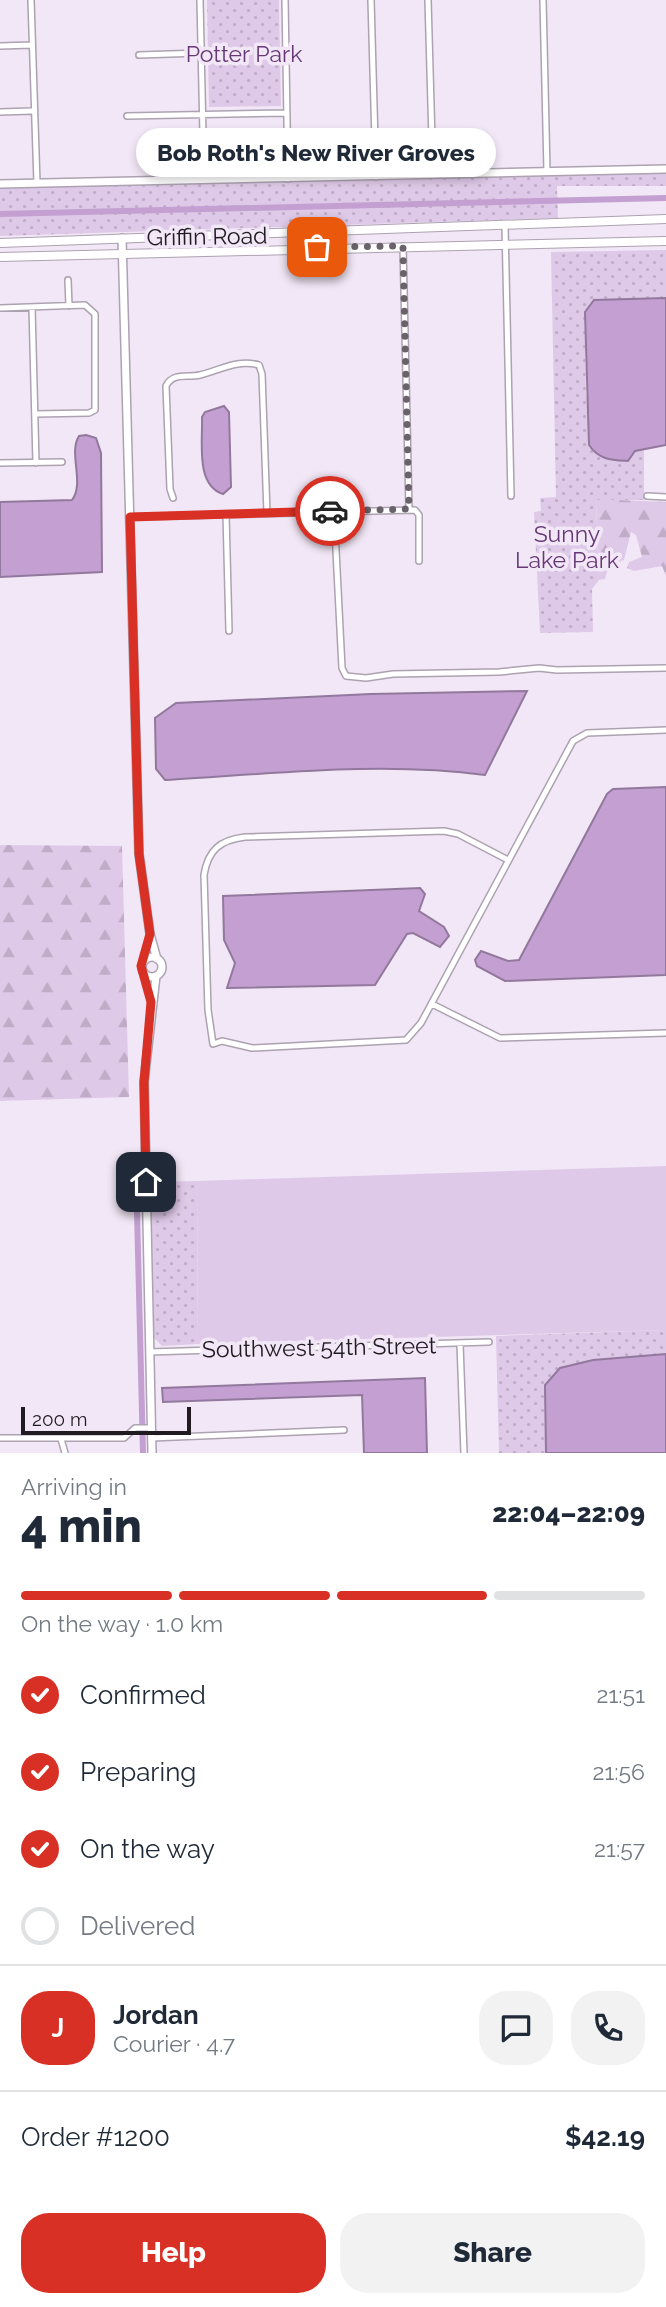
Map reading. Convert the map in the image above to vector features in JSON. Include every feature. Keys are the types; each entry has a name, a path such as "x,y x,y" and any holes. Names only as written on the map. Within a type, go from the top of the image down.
{"main road":[{"name":"Griffin Road","path":"0,246 24,242 122,238 666,219"},
{"path":"655,220 666,227"},
{"path":"292,248 298,240 320,233"},
{"path":"267,248 278,244 284,234"},
{"name":"Griffin Road","path":"0,257 267,248 666,240"}],"street":[{"path":"31,0 32,111 37,183"},
{"path":"200,0 204,180"},
{"path":"285,0 288,179"},
{"path":"371,0 376,177"},
{"path":"428,0 433,175"},
{"path":"542,0 547,171"},
{"path":"0,46 32,45"},
{"path":"139,55 201,53"},
{"path":"0,112 32,111"},
{"path":"127,116 286,113"},
{"path":"0,184 666,169"},
{"path":"505,226 511,496"},
{"path":"122,238 139,854 150,934 162,968 156,976 151,1002 144,1082 152,1453"},
{"path":"403,246 409,509"},
{"path":"68,280 69,306"},
{"path":"32,307 36,463"},
{"path":"0,308 92,308 96,344 95,410 89,413 36,414"},
{"path":"173,498 166,386 176,376 197,376 224,365 249,363 259,365 262,374 267,513"},
{"path":"0,463 62,462"},
{"path":"647,496 666,497"},
{"path":"130,517 409,509 415,510 419,515 419,561"},
{"path":"334,511 342,668 346,676 499,672 539,668 666,668"},
{"path":"226,514 229,631"},
{"path":"508,860 458,834 444,831 235,838 219,844 209,855 205,887 208,1010 213,1044 222,1041 252,1048 399,1042 417,1030 572,741 587,733 666,730"},
{"path":"150,934 142,970 151,1002"},
{"path":"144,960 157,959"},
{"path":"145,976 156,976"},
{"path":"432,1004 500,1038 666,1033"},
{"name":"Southwest 54th Street","path":"149,1352 489,1342"},
{"path":"460,1344 464,1453"},
{"path":"0,1438 124,1438 135,1428 151,1428"},
{"path":"152,1438 344,1430"},
{"path":"61,1439 65,1453"}],"green space":[{"name":"Potter Park","path":"207,0 279,0 281,106 209,107"},
{"path":"666,172 666,186 557,186 558,218 0,236 0,187"},
{"name":"Sunny Lake Park","path":"666,250 666,298 594,300 585,312 586,395 635,451 644,450 644,500 596,500 599,580 592,589 593,632 540,633 534,512 541,511 540,498 556,497 551,252"},
{"path":"596,499 666,502 666,576 662,566 634,571 627,568 629,562 642,557 636,535 631,532 624,560 609,565 605,579 599,580"},
{"path":"0,845 122,846 129,1097 0,1101"},
{"path":"666,1166 666,1330 198,1344 197,1181"},
{"path":"197,1181 198,1344 162,1346 154,1338 151,1182"},
{"path":"666,1330 666,1453 499,1453 496,1336"}],"shaded area":[{"path":"666,298 666,445 635,451 628,461 606,458 597,454 589,445 585,312 594,300"},
{"path":"224,406 229,412 231,487 223,494 214,489 204,472 202,417 205,412"},
{"path":"79,436 96,438 101,453 102,572 0,577 0,502 72,500 77,485 76,443"},
{"path":"527,691 485,775 366,769 165,780 156,769 155,718 176,703 371,694"},
{"path":"666,787 666,975 505,981 477,966 475,960 481,951 508,961 519,960 607,794 613,789"},
{"path":"420,888 425,894 419,911 444,927 449,936 440,947 413,933 407,934 375,985 227,988 235,963 224,940 223,896"},
{"path":"666,1354 666,1453 546,1453 545,1385 560,1368 593,1360"},
{"path":"425,1378 427,1453 364,1453 362,1395 163,1402 162,1388"}],"waterway":[{"path":"0,214 666,198"},
{"path":"136,1173 143,1453"}],"way so far":[{"path":"317,247 403,246 409,509 330,511"}],"place":[{"name":"Bob Roth's New River Groves","path":"317,247"}],"route":[{"path":"146,1182 144,1067 151,1002 141,966 150,934 139,854 130,517 330,511"}]}
